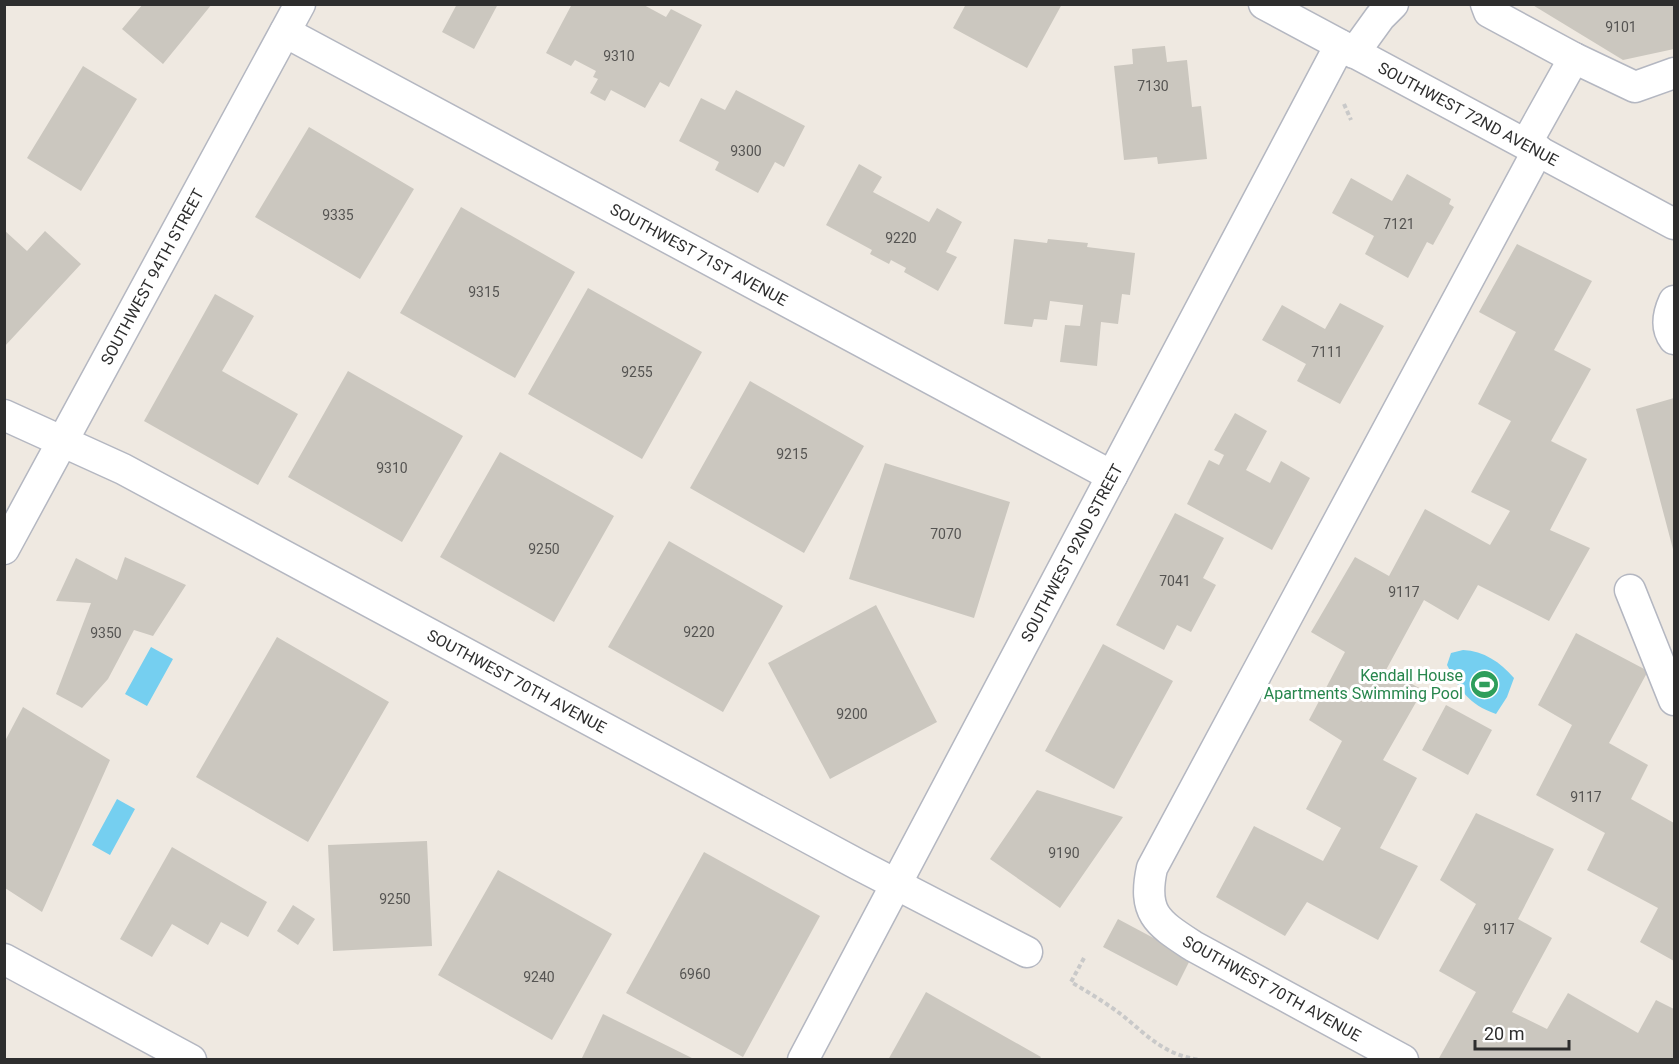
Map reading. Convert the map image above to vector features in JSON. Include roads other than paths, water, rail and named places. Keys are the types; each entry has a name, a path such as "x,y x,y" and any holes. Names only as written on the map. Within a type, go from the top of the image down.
{"street":[{"name":"SOUTHWEST 94TH STREET","path":"4,549 300,4"},
{"name":"SOUTHWEST 92ND STREET","path":"803,1059 1112,476 1347,49 1393,4"},
{"path":"1486,4 1489,12 1574,58 1635,87 1674,73"},
{"name":"SOUTHWEST 72ND AVENUE","path":"1266,5 1674,224"},
{"name":"SOUTHWEST 71ST AVENUE","path":"285,32 1112,476"},
{"path":"1532,147 1574,58"},
{"name":"SOUTHWEST 70TH AVENUE","path":"1403,1059 1173,933 1157,919 1150,907 1148,888 1152,868 1532,147"},
{"path":"1674,301 1667,326 1674,339"},
{"name":"SOUTHWEST 70TH AVENUE","path":"4,415 123,469 897,885 1027,952"},
{"path":"1630,590 1674,700"},
{"path":"4,959 191,1059"}],"water":[{"path":"151,647 173,659 147,706 125,694"},
{"name":"Kendall House Apartments Swimming Pool","path":"1463,650 1491,658 1514,678 1507,697 1496,714 1478,706 1466,695 1447,665 1451,653"},
{"path":"117,799 135,809 110,855 92,845"}],"place":[{"name":"Kendall House Apartments Swimming Pool","path":"1484,684"}]}
